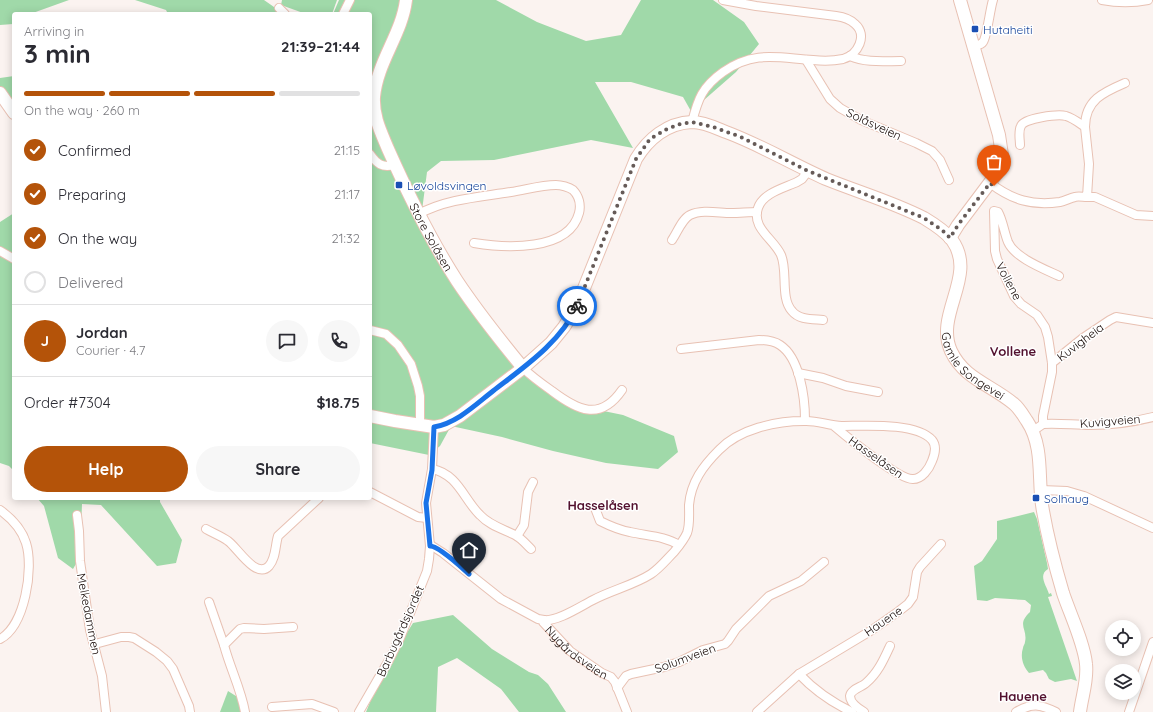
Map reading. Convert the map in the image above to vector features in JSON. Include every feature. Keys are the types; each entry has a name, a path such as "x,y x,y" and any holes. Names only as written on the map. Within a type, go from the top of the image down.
{"main road":[{"name":"Store Solåsen","path":"406,0 404,14 386,55 377,82 374,98 375,114 379,129 394,165 445,262 478,311 523,368"},
{"path":"372,416 417,425 434,427 444,425 460,416 523,368 550,343 564,327 576,308 639,154 650,139 667,129 680,124 692,122 713,127 741,137 808,171 924,218 942,230 950,238 990,183 1000,165 1002,147 960,0"},
{"path":"0,93 12,110"},
{"name":"Gamle Songevei","path":"950,238 958,249 960,257 959,281 948,322 947,334 950,348 957,362 967,373 1006,397 1016,406 1033,431 1038,446 1042,510 1063,593 1086,658 1087,674 1080,712"}],"street":[{"path":"344,12 350,0"},
{"path":"692,122 698,100 706,88 717,76 732,65 758,57 771,56 828,61 844,59 850,56 860,44 860,30 856,24 847,18 723,0"},
{"path":"974,46 980,44 986,37 993,0"},
{"path":"1102,0 1116,2 1148,0"},
{"path":"279,8 283,12"},
{"path":"850,56 857,60 901,61"},
{"name":"Solåsveien","path":"806,60 830,99 840,108 861,120 932,151 940,160 949,180"},
{"path":"1087,197 1089,164 1085,127 1089,108 1095,100 1107,91 1125,82"},
{"path":"1020,146 1020,127 1023,123 1031,119 1065,116 1073,119 1085,127"},
{"path":"372,158 381,166 387,167 394,165"},
{"path":"808,171 798,182 764,198 760,202 756,212 761,229 782,256 786,296 790,309 793,313 802,318 823,320"},
{"path":"990,183 1013,198 1031,202 1044,204 1062,202 1076,197 1095,197 1136,215 1153,216"},
{"path":"419,214 441,204 556,185 572,189 576,193 580,208 578,218 573,227 566,233 554,239 540,244 524,246 496,246 474,243"},
{"name":"Vollene","path":"1043,424 1043,416 1051,378 1052,363 1045,328 1037,315 1021,304 1014,296 997,259 995,251 994,211 998,212 1008,242 1013,249 1034,264 1059,276"},
{"path":"672,240 684,220 692,214 705,212 756,212"},
{"path":"0,251 12,258"},
{"name":"Kuvigheia","path":"1052,363 1083,338 1116,317 1153,322"},
{"path":"372,330 386,334 398,345 411,364 420,396 420,421 417,425"},
{"path":"682,349 759,340 770,341 780,345 785,349 798,373 804,395 805,420"},
{"path":"523,368 569,404 580,408 591,410 601,409 617,397 622,390"},
{"path":"798,373 824,378 846,386 878,392"},
{"name":"Kuvigveien","path":"1043,424 1056,423 1091,425 1134,421 1153,417"},
{"name":"Hasselåsen","path":"544,620 554,619 653,573 666,561 679,545 687,531 690,499 693,486 702,469 719,449 733,439 748,432 763,427 805,420 834,426 896,427 923,433 931,439 935,445 935,453 924,474 919,478 906,478 892,470 834,426"},
{"path":"1033,431 1043,424"},
{"path":"430,546 426,503 432,470 434,427"},
{"path":"432,470 445,475 454,481 480,515 494,525 517,536 532,549"},
{"path":"517,536 524,525 528,492 533,482"},
{"path":"1041,490 1067,491 1084,496 1153,528"},
{"path":"372,493 418,518 427,518"},
{"path":"206,529 227,540 235,547 246,561 258,569 264,569 268,567 274,559 275,544 278,536 317,500"},
{"path":"595,508 600,521 609,526 630,532 663,538 679,545"},
{"path":"0,510 8,515 19,529 26,542 29,557 26,592 18,618 7,635 0,639"},
{"name":"Melkedammen","path":"77,515 80,561 90,630 102,676 106,712"},
{"name":"Hauene","path":"757,712 799,674 872,630 908,604 913,597 917,572 941,544"},
{"name":"Nygårdsveien","path":"430,546 443,553 502,599 538,619 544,620 543,622 570,651 602,673 611,677 615,682 627,712"},
{"name":"Barbugårdsjordet","path":"358,712 389,660 400,638 427,572 430,559 430,546"},
{"name":"Solumveien","path":"617,688 626,676 664,667 679,662 703,650 725,644 736,629 768,596 801,581 824,562"},
{"path":"209,602 236,680 245,712"},
{"path":"224,645 240,629 293,627"},
{"path":"94,644 120,637 129,637 134,638 156,652 167,661 173,669 189,706 190,712"},
{"path":"1129,711 1153,642"},
{"name":"Hauene","path":"864,712 854,704 850,698 851,695 855,690 866,683 875,673 890,646"},
{"path":"799,674 823,696 833,703 852,712"},
{"path":"272,707 312,704 334,712"},
{"path":"1016,712 1025,707 1036,705 1045,706 1056,712"}],"green space":[{"path":"0,0 69,0 36,12 12,12 12,24 0,25"},
{"path":"135,0 264,0 281,12 167,12 166,10"},
{"path":"282,0 337,0 333,12 300,12 281,5"},
{"path":"339,0 496,0 537,22 586,41 621,35 641,0 713,0 744,22 759,44 736,72 696,107 692,113 683,97 631,82 595,82 633,148 591,140 494,160 441,161 427,172 420,226 513,358 554,391 589,408 623,415 674,436 678,452 658,469 606,463 451,426 440,446 429,455 372,443 372,12 334,12"},
{"path":"12,76 12,106 0,93 0,78"},
{"path":"12,214 12,469 9,466 0,463 0,222"},
{"path":"39,500 160,500 182,540 176,563 157,566 101,505 82,504 80,557 73,569 58,558 44,506"},
{"path":"1034,512 1037,519 1048,569 1045,571 1043,577 1049,594 1051,593 1052,596 1048,597 1077,681 1071,679 1055,682 1049,679 1043,670 1029,673 1027,670 1022,658 1023,646 1026,638 1023,624 1026,616 1030,612 1031,605 1025,600 995,598 987,601 977,600 974,566 982,561 997,539 997,521"},
{"path":"453,615 492,649 529,672 538,675 548,684 566,712 519,712 501,689 457,658 438,667 436,712 366,712 382,673 413,623"},
{"path":"228,691 239,698 250,712 220,712"}],"way so far":[{"path":"577,306 636,159 650,139 667,129 680,124 692,122 698,123 741,137 808,171 924,218 942,230 950,238 990,183 994,186"}],"place":[{"name":"Hutaheiti","path":"975,29"},
{"name":"Løvoldsvingen","path":"399,185"},
{"name":"Solhaug","path":"1036,498"}],"district":[{"name":"Vollene","path":"1013,351"},
{"name":"Hasselåsen","path":"603,505"},
{"name":"Hauene","path":"1023,696"}],"route":[{"path":"469,574 443,553 430,546 426,503 432,470 432,442 434,427 444,425 460,416 523,368 558,335 577,306"}]}
